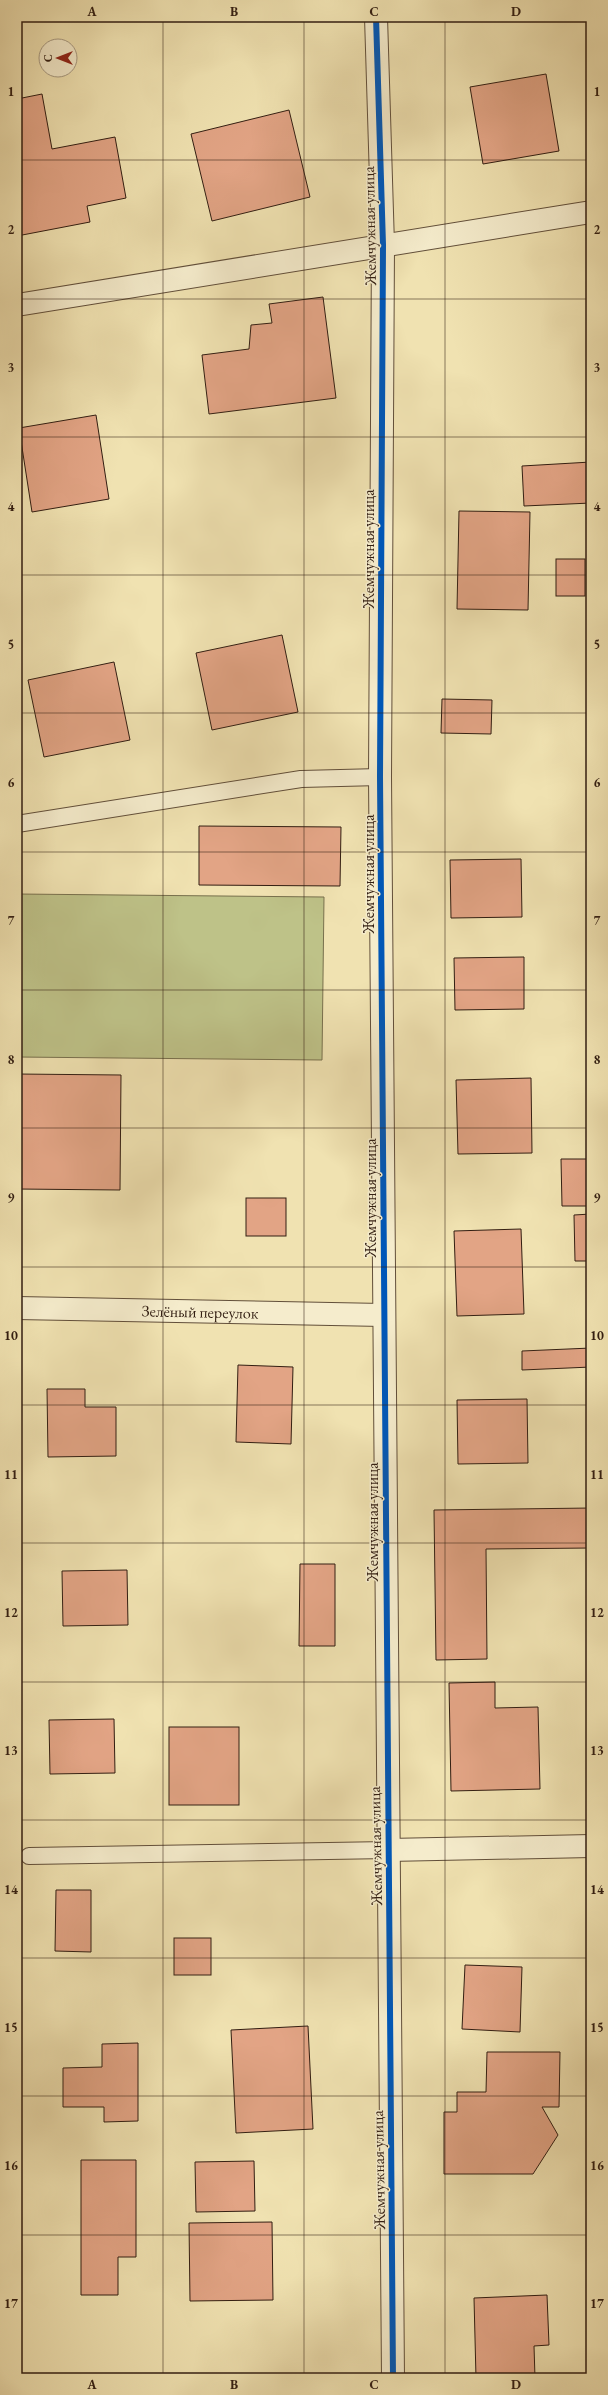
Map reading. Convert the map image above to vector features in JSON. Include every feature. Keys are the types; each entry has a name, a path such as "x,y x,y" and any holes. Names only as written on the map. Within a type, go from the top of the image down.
{"street":[{"name":"Жемчужная улица","path":"376,17 383,245 380,777 383,1315 393,2378"},
{"path":"17,305 591,212"},
{"name":"Зелёный переулок","path":"17,1308 383,1315"},
{"path":"388,1850 591,1846"}],"lane":[{"path":"17,824 301,779 380,777"},
{"path":"29,1856 388,1850"}],"green space":[{"path":"17,894 324,897 322,1060 17,1057"}],"building":[{"path":"546,74 559,151 483,164 470,87"},
{"path":"42,94 52,149 115,137 126,198 87,206 90,222 17,236 17,99"},
{"path":"289,110 310,197 212,221 191,134"},
{"path":"323,297 336,398 209,414 202,355 249,349 251,325 272,323 269,304"},
{"path":"587,331 591,331 591,384 589,384"},
{"path":"96,415 109,499 32,512 19,428"},
{"path":"591,462 591,503 524,506 522,466"},
{"path":"459,511 530,512 528,610 457,609"},
{"path":"556,559 585,559 585,596 556,596"},
{"path":"282,635 298,712 212,730 196,653"},
{"path":"114,662 130,740 44,757 28,680"},
{"path":"442,699 492,700 491,734 441,733"},
{"path":"199,826 341,827 340,886 199,885"},
{"path":"521,859 522,917 451,918 450,860"},
{"path":"524,957 524,1009 455,1010 454,958"},
{"path":"17,1074 121,1075 120,1190 17,1189"},
{"path":"531,1078 532,1153 458,1154 456,1080"},
{"path":"561,1159 591,1159 591,1206 562,1206"},
{"path":"246,1198 286,1198 286,1236 246,1236"},
{"path":"591,1214 591,1261 575,1261 574,1215"},
{"path":"521,1229 524,1314 457,1316 454,1231"},
{"path":"591,1348 591,1367 522,1370 522,1351"},
{"path":"238,1365 293,1367 291,1444 236,1442"},
{"path":"47,1389 85,1389 85,1407 116,1407 116,1456 48,1457"},
{"path":"527,1399 528,1463 458,1464 457,1400"},
{"path":"591,1508 591,1548 486,1549 487,1659 436,1660 434,1510"},
{"path":"300,1564 335,1564 335,1646 299,1646"},
{"path":"127,1570 128,1625 63,1626 62,1571"},
{"path":"495,1682 495,1708 538,1707 540,1789 451,1791 449,1683"},
{"path":"114,1719 115,1773 50,1774 49,1720"},
{"path":"169,1727 239,1727 239,1805 169,1805"},
{"path":"56,1890 91,1890 91,1952 55,1951"},
{"path":"174,1938 211,1938 211,1975 174,1975"},
{"path":"465,1965 522,1967 520,2032 462,2029"},
{"path":"308,2026 313,2129 236,2133 231,2030"},
{"path":"138,2043 138,2121 104,2122 104,2107 63,2107 63,2068 102,2067 102,2044"},
{"path":"487,2052 560,2052 559,2107 542,2107 558,2135 533,2174 444,2174 444,2112 457,2112 457,2092 486,2092"},
{"path":"81,2160 136,2160 136,2257 118,2257 118,2295 81,2295"},
{"path":"254,2161 255,2211 196,2212 195,2162"},
{"path":"272,2222 273,2300 190,2301 189,2223"},
{"path":"547,2295 549,2345 534,2346 535,2378 476,2378 474,2298"}],"cycle path":[{"path":"376,17 383,245 380,777 393,2378"}]}
